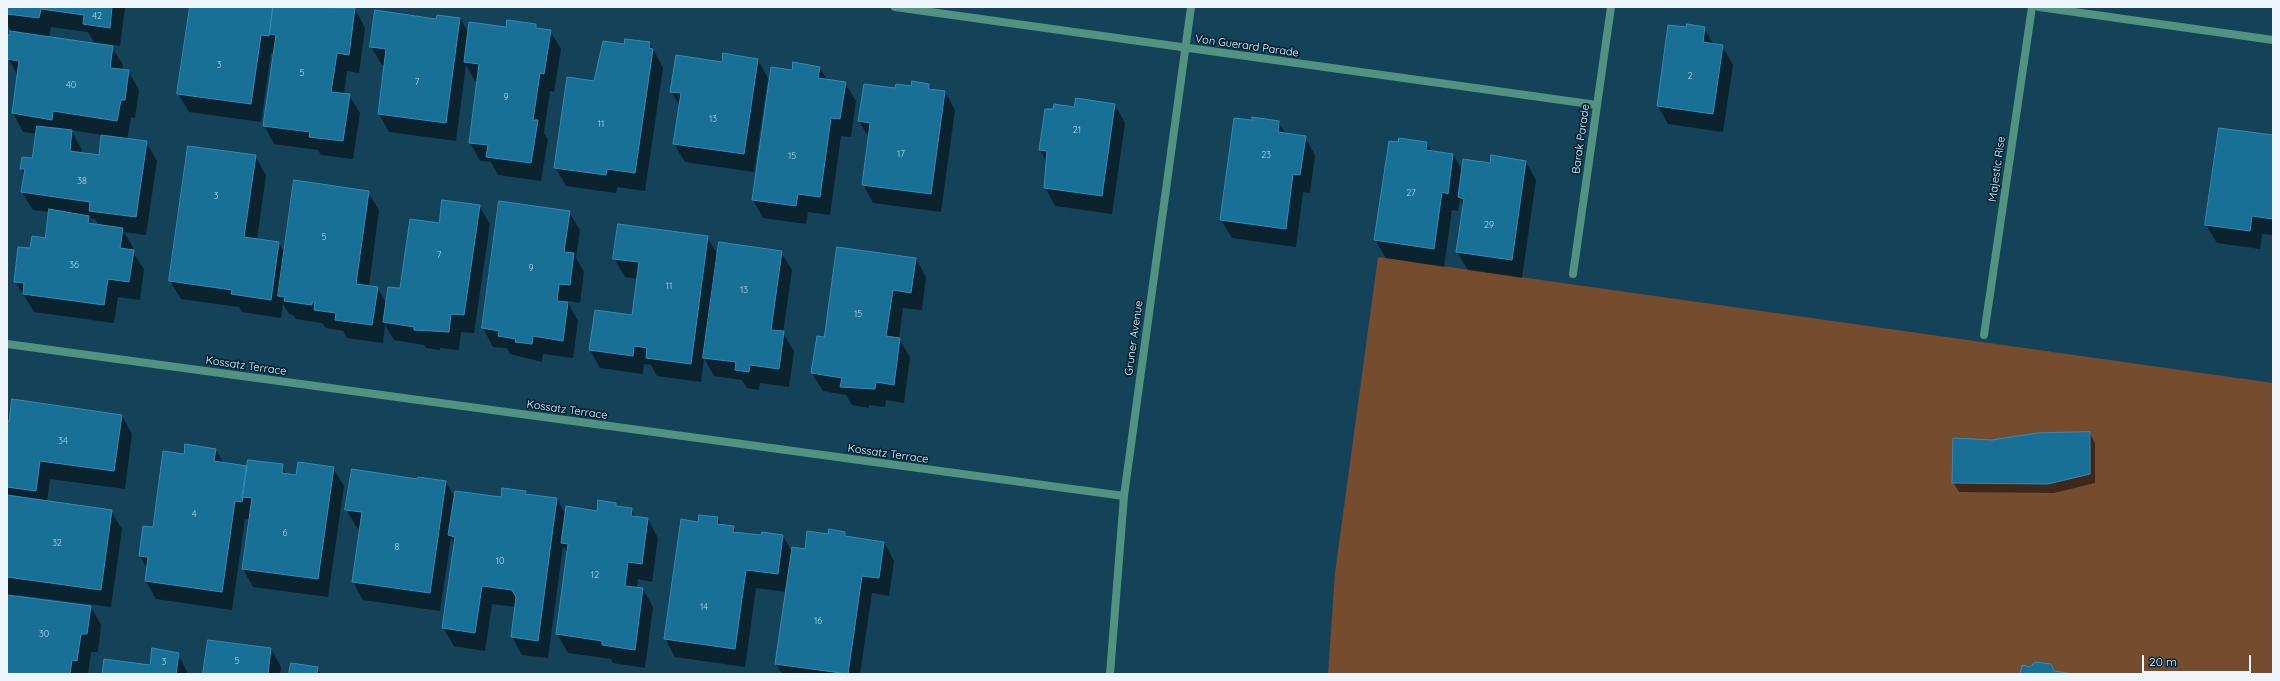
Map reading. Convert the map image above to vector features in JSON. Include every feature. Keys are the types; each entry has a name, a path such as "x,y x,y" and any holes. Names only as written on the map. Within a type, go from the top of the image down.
{"street":[{"name":"Von Guerard Parade","path":"895,7 1597,105"},
{"name":"Gruner Avenue","path":"1110,674 1124,496 1192,7"},
{"name":"Barak Parade","path":"1573,274 1611,7"},
{"name":"Majestic Rise","path":"1984,334 2032,7"},
{"path":"2039,7 2273,40"},
{"name":"Kossatz Terrace","path":"7,344 1124,496"}],"shaded area":[{"path":"1378,257 2273,383 2273,674 1328,674 1335,573"}],"building":[{"path":"7,7 112,7 110,28 83,24 84,15 41,9 39,18 7,14"},
{"path":"190,7 273,7 269,36 261,35 251,104 177,94"},
{"path":"273,7 355,8 349,55 337,53 331,92 350,94 343,141 309,137 310,132 263,126 276,35 270,34"},
{"path":"375,10 436,19 437,15 460,18 446,123 378,114 386,49 370,47"},
{"path":"507,20 536,24 536,28 551,30 544,74 540,73 533,120 538,120 531,163 486,157 488,145 469,143 479,64 464,62 469,22 506,27"},
{"path":"1687,24 1705,27 1703,42 1723,45 1713,114 1657,106 1668,25 1686,27"},
{"path":"10,31 113,46 110,68 129,70 125,100 121,100 117,121 53,111 52,120 12,113 19,61 7,59 7,35 10,35"},
{"path":"625,39 650,42 649,48 653,49 635,173 607,169 606,175 554,168 567,77 594,81 603,41 624,44"},
{"path":"723,53 758,59 744,154 673,144 681,93 670,92 676,55 722,62"},
{"path":"793,62 820,67 818,78 846,82 840,119 831,118 820,197 798,194 796,206 752,200 771,67 792,70"},
{"path":"912,81 929,84 929,89 945,91 931,194 862,185 870,123 858,121 864,84 895,88 896,84 911,86"},
{"path":"1076,98 1115,104 1102,196 1044,188 1047,151 1039,150 1045,109 1053,109 1054,104 1074,107"},
{"path":"1252,117 1279,121 1278,132 1306,136 1300,175 1293,174 1286,229 1220,220 1234,118 1252,120"},
{"path":"37,126 72,130 70,151 99,155 101,135 147,141 136,217 89,211 90,202 21,192 25,169 20,169 22,157 32,158"},
{"path":"2219,128 2273,135 2273,219 2252,216 2250,231 2205,225"},
{"path":"1399,138 1427,142 1426,150 1453,154 1448,194 1442,192 1434,249 1374,240 1389,141 1398,142"},
{"path":"188,146 256,155 244,237 279,242 271,300 231,294 232,290 169,281"},
{"path":"1491,155 1526,161 1512,260 1456,252 1464,199 1458,197 1463,159 1490,163"},
{"path":"294,180 369,191 356,284 378,287 372,325 335,320 336,313 314,310 315,302 312,302 312,305 284,301 285,297 278,296"},
{"path":"442,200 480,205 464,315 451,314 449,332 414,330 414,327 383,322 388,287 400,288 410,219 439,223"},
{"path":"499,201 570,211 564,252 574,253 570,285 559,284 557,301 568,302 563,341 533,336 532,344 515,342 516,339 498,336 499,331 482,328"},
{"path":"49,209 89,216 88,223 123,228 120,248 134,250 129,282 108,279 104,305 23,294 24,283 14,282 18,247 30,248 32,236 45,238"},
{"path":"618,224 708,236 691,364 646,358 647,348 634,346 633,356 589,350 595,310 632,315 639,262 613,259"},
{"path":"719,242 782,251 771,330 784,331 779,369 750,365 749,372 735,370 736,362 703,358"},
{"path":"837,247 916,258 911,293 893,290 886,336 900,338 894,385 876,382 875,389 840,387 842,378 811,373 817,336 824,337"},
{"path":"12,399 122,415 114,471 40,461 36,491 7,487 7,421 9,421"},
{"path":"2090,432 2090,474 2048,484 1952,483 1953,438 1992,440 2037,433"},
{"path":"185,444 216,449 214,461 247,466 242,502 235,501 222,592 145,581 148,557 139,556 143,526 153,527 163,451 184,454"},
{"path":"248,460 283,464 282,473 296,475 298,462 334,467 318,579 242,569 252,498 242,497"},
{"path":"352,469 417,479 418,477 446,481 430,593 352,582 362,512 345,510"},
{"path":"502,488 526,491 525,494 557,498 538,641 511,637 516,597 512,590 482,586 475,633 442,628 455,537 448,535 455,491 501,497"},
{"path":"7,495 112,510 101,590 7,577"},
{"path":"598,500 616,503 616,506 632,508 631,516 648,518 642,564 628,562 625,586 643,588 635,650 602,645 602,641 556,634 568,544 561,543 566,506 597,511"},
{"path":"699,515 718,517 717,524 734,526 733,532 761,535 762,532 783,535 778,574 746,570 735,649 664,639 681,519 698,522"},
{"path":"829,529 845,532 845,536 884,542 879,578 862,576 848,674 775,664 792,547 805,549 807,531 828,534"},
{"path":"7,595 91,606 87,634 81,634 77,661 72,660 70,674 7,674"},
{"path":"208,640 271,648 268,674 203,674"},
{"path":"152,648 179,653 176,674 102,674 104,659 150,665"},
{"path":"2035,662 2051,664 2054,671 2073,674 2020,674 2022,665 2030,667"},
{"path":"291,663 318,667 317,674 289,674"}]}
